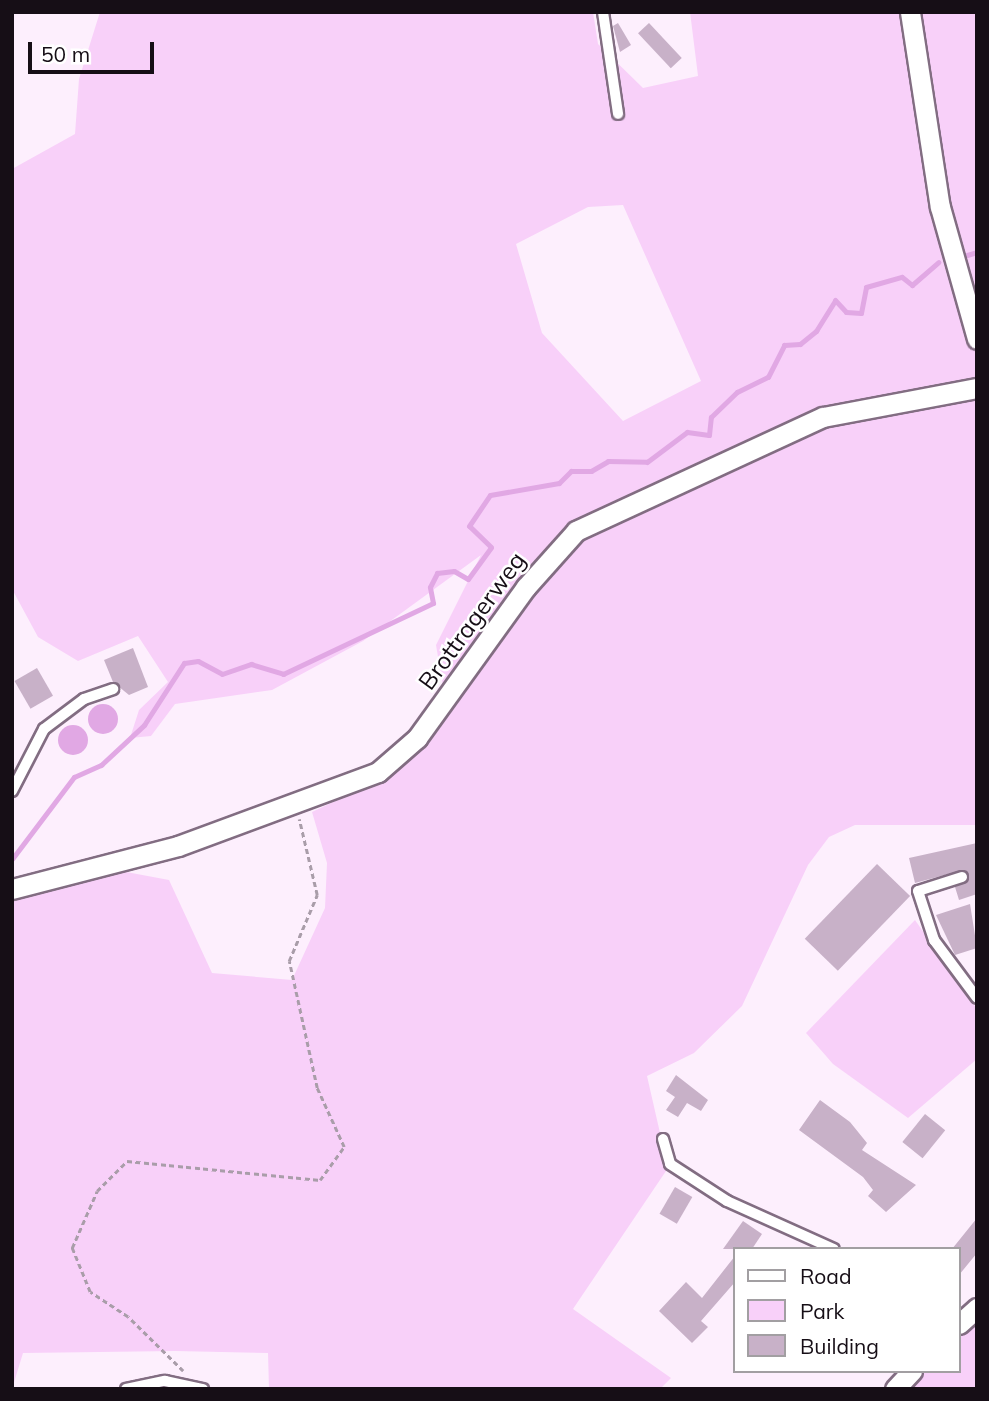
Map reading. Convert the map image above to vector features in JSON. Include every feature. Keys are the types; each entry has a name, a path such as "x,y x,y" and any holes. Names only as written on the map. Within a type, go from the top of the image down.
{"street":[{"path":"911,12 940,207 977,339"},
{"path":"968,390 977,379"},
{"name":"Brottragerweg","path":"12,889 178,846 296,807 400,757 557,548 602,514 823,417 968,390"},
{"path":"961,1322 977,1308"},
{"path":"895,1389 910,1373"}],"lane":[{"path":"603,12 618,114"},
{"path":"12,791 44,729 84,699 113,689"},
{"path":"962,877 918,891 934,940 977,998"},
{"path":"663,1139 670,1164 727,1201 830,1247"},
{"path":"126,1389 199,1386"}],"path":[{"path":"199,1386 128,1317 90,1292 72,1248 97,1191 127,1161 320,1180 344,1147 317,1088 289,961 317,895 296,807"}],"green space":[{"path":"100,12 593,12 598,44 643,88 698,76 690,12 977,12 977,825 855,825 829,837 808,865 742,1006 694,1053 647,1076 668,1168 573,1309 671,1378 660,1389 269,1389 268,1353 175,1351 23,1353 12,1389 12,895 121,871 169,880 212,973 292,980 325,908 327,863 312,812 386,777 446,704 436,645 481,555 363,641 272,690 175,704 151,736 130,738 139,710 168,682 138,636 78,661 38,637 12,589 12,169 75,134 79,79","holes":["623,205 701,381 623,421 542,333 516,244 588,207"]},
{"path":"915,920 977,1009 977,1059 908,1118 833,1064 806,1033"},
{"path":"977,1317 977,1389 904,1389 919,1373 961,1373 961,1331"}],"shaded area":[{"path":"103,704 114,708 118,719 114,730 103,734 92,730 88,719 92,708"},
{"path":"73,725 84,729 88,740 84,751 73,755 62,751 58,740 62,729"}],"building":[{"path":"618,23 631,45 620,52 613,26"},
{"path":"649,23 682,58 671,68 638,33"},
{"path":"133,648 148,687 129,695 113,682 104,660"},
{"path":"37,668 53,696 30,709 14,681"},
{"path":"977,843 977,894 959,900 955,887 969,878 963,870 915,883 909,858"},
{"path":"877,864 910,896 838,971 805,939"},
{"path":"970,904 977,948 955,955 936,915"},
{"path":"676,1075 708,1100 701,1111 687,1103 678,1117 666,1110 675,1097 666,1091"},
{"path":"820,1100 850,1122 867,1143 862,1150 916,1185 886,1212 868,1196 873,1190 863,1177 799,1130"},
{"path":"925,1114 945,1130 923,1158 902,1142"},
{"path":"675,1187 692,1197 677,1224 660,1214"},
{"path":"977,1218 977,1253 961,1273 961,1247 954,1247"},
{"path":"743,1221 762,1234 753,1247 723,1249"},
{"path":"734,1257 734,1283 701,1321 708,1327 692,1343 659,1311 686,1282 702,1298"}],"waterway":[{"path":"967,255 977,252"},
{"path":"12,859 74,777 101,765 144,725 184,663 198,661 222,674 251,664 283,674 433,603 430,587 437,573 454,571 468,579 491,547 469,526 490,495 559,483 571,471 591,471 608,461 647,462 687,432 709,435 711,417 737,392 768,377 784,345 800,344 816,331 835,300 846,312 861,313 866,287 902,277 912,285 938,262"}]}
